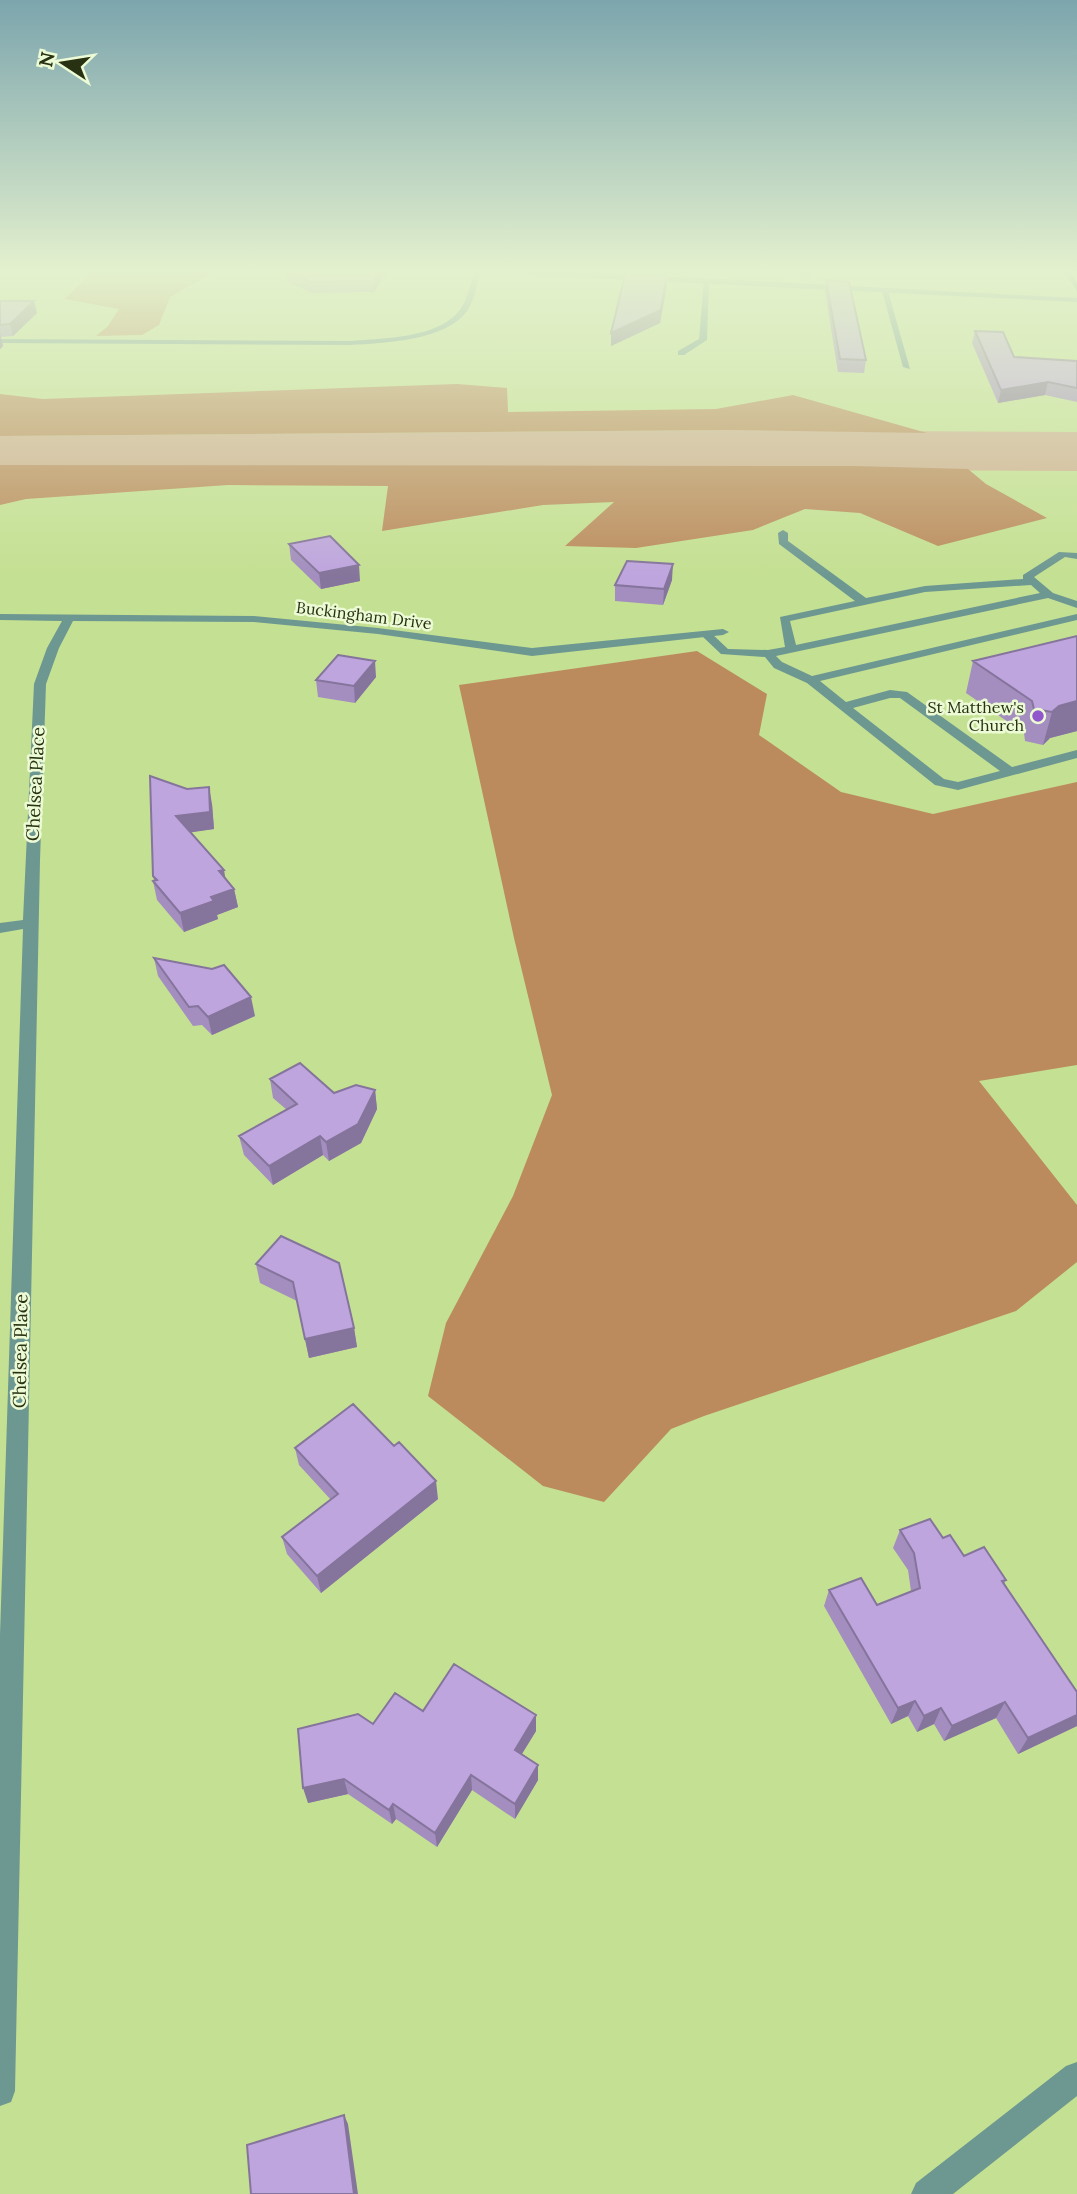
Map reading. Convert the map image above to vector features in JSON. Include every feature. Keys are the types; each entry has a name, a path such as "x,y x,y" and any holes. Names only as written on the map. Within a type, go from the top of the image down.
{"street":[{"path":"783,533 783,542 864,602"},
{"path":"1077,556 1063,554 1027,577 1049,595 1077,605"},
{"path":"792,650 783,619 925,589 1033,582"},
{"path":"706,634 725,652 768,654 1049,595"},
{"name":"Buckingham Drive","path":"0,617 254,619 378,631 532,652 723,632"},
{"path":"811,680 1077,617"},
{"name":"Chelsea Place","path":"0,2091 11,1753 29,924 40,684 53,648 69,618"},
{"path":"768,654 778,665 811,680 940,782 958,786 1077,754"},
{"path":"843,707 890,694 903,695 1010,772"},
{"path":"0,928 29,924"},
{"path":"927,2194 1077,2077"}],"shaded area":[{"path":"457,384 507,388 508,412 716,409 793,395 927,433 727,430 0,436 0,394 43,399"},
{"path":"727,430 1077,432 1077,471 0,465 0,436"},
{"path":"0,465 854,466 968,469 986,484 1047,518 938,546 860,513 805,509 753,530 636,548 565,546 614,502 543,505 382,531 388,486 228,485 26,499 0,505"},
{"path":"697,651 767,694 759,735 841,792 933,814 1077,782 1077,1065 979,1081 1077,1205 1077,1262 1016,1311 671,1429 604,1502 543,1486 428,1396 446,1323 513,1196 552,1095 514,938 459,685"}],"building":[{"path":"993,372 1077,372 1077,388 1048,382 1001,390"},
{"path":"330,536 359,565 319,573 289,544"},
{"path":"627,561 673,564 664,589 615,585"},
{"path":"1077,636 1077,701 1059,706 1052,712 1034,709 1032,701 973,661"},
{"path":"338,655 375,661 354,686 316,680"},
{"path":"150,776 187,789 209,787 210,812 176,816 224,870 219,871 234,889 211,897 214,901 180,913 153,881 157,880 153,876"},
{"path":"154,958 212,969 224,965 251,997 208,1017 198,1006 189,1007"},
{"path":"300,1063 334,1093 356,1085 375,1090 358,1124 326,1142 320,1136 269,1166 239,1136 297,1104 270,1079"},
{"path":"281,1236 339,1263 354,1328 305,1339 293,1282 256,1264"},
{"path":"353,1404 394,1446 399,1442 436,1481 317,1576 282,1537 338,1494 295,1448"},
{"path":"930,1519 943,1538 950,1535 964,1556 984,1547 1006,1580 1002,1581 1077,1692 1077,1715 1028,1738 1005,1702 952,1726 941,1708 924,1716 915,1701 898,1708 829,1590 861,1578 877,1605 920,1588 914,1553 900,1530"},
{"path":"454,1664 536,1715 515,1750 538,1765 515,1804 471,1775 435,1833 393,1804 389,1810 344,1779 303,1788 298,1729 358,1714 373,1724 395,1693 423,1711"},
{"path":"344,2115 354,2194 251,2194 247,2145"}],"place":[{"name":"St Matthew's Church","path":"1038,716"}]}
